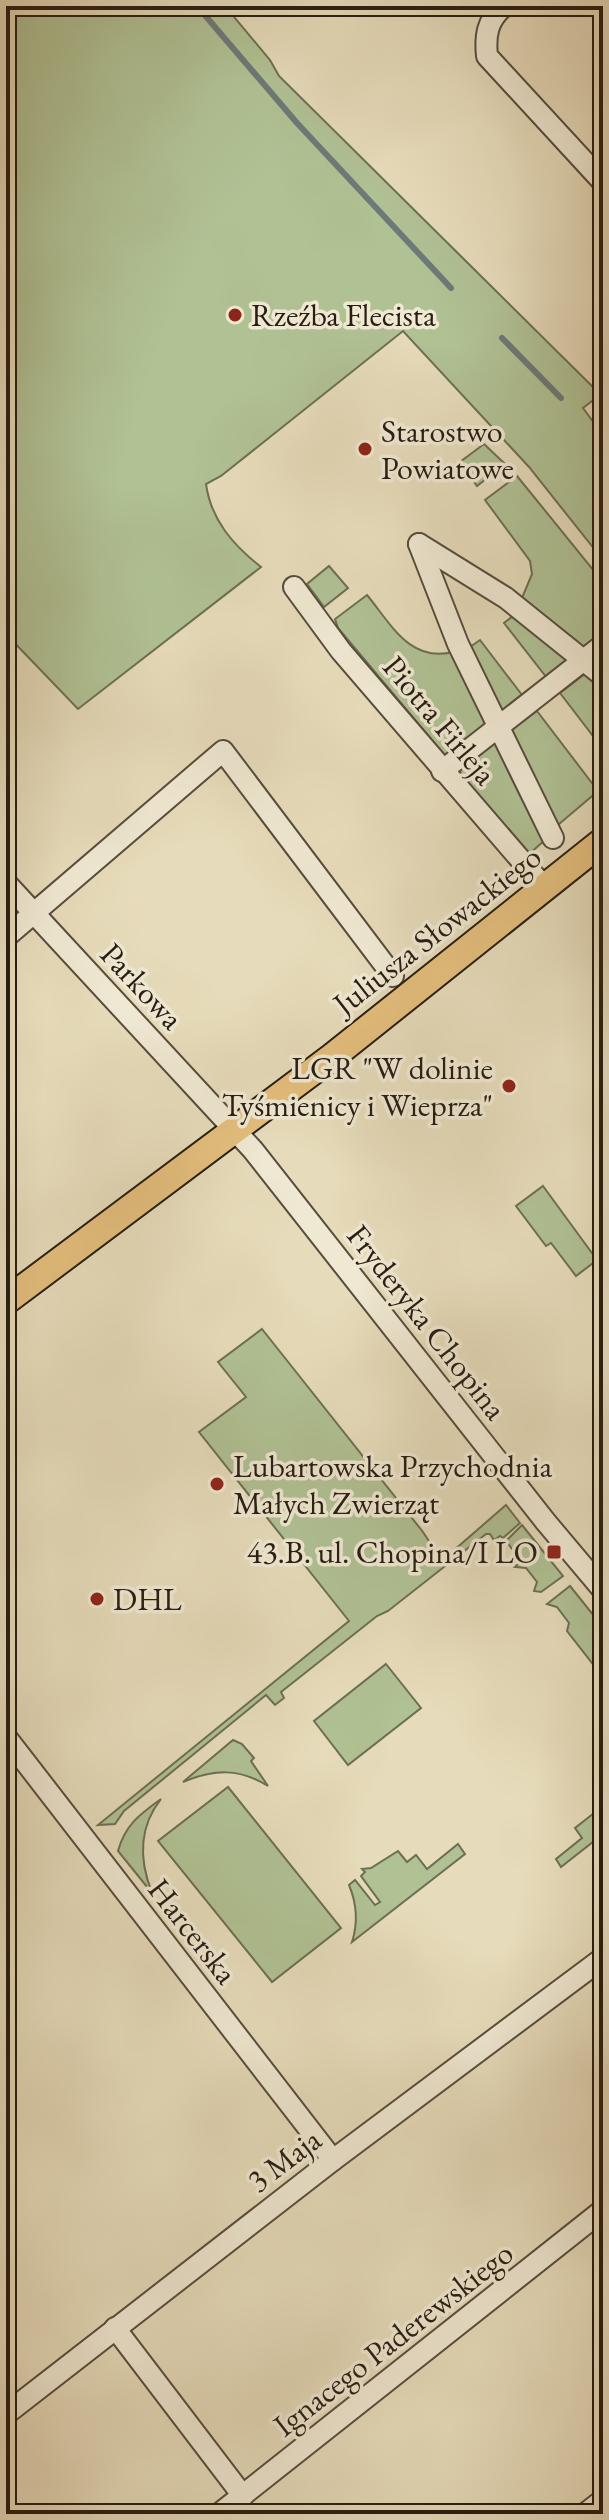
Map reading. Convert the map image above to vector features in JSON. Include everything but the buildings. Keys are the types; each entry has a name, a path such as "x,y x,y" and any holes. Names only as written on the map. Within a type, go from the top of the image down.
{"main road":[{"name":"Juliusza Słowackiego","path":"6,1301 332,1057 603,841"}],"street":[{"path":"498,8 485,36 487,56 603,182"},
{"path":"553,838 458,644 419,544 506,598 603,676"},
{"name":"Piotra Firleja","path":"294,587 341,651 545,888"},
{"path":"442,771 603,645"},
{"path":"6,937 223,751 393,976"},
{"name":"Parkowa","path":"6,883 235,1129"},
{"name":"Fryderyka Chopina","path":"235,1129 603,1590"},
{"name":"Harcerska","path":"6,1737 333,2160"},
{"name":"3 Maja","path":"6,2414 333,2160 603,1958"},
{"name":"Ignacego Paderewskiego","path":"219,2514 603,2210"},
{"path":"115,2328 243,2496"},
{"path":"585,2514 603,2500"}],"green space":[{"path":"6,6 225,6 270,60 279,76 598,392 596,398 583,408 603,435 603,560 529,467 403,331 221,476 206,484 213,509 225,531 261,567 78,709 6,634"},
{"path":"484,444 505,464 477,486 460,462"},
{"path":"517,476 603,582 603,636 584,650 522,598 532,574 530,561 485,500"},
{"path":"329,566 348,588 324,607 307,584"},
{"path":"367,595 393,629 413,646 438,654 453,652 489,725 447,758 338,628 335,619"},
{"path":"513,616 569,660 547,678 504,623"},
{"path":"480,640 522,695 501,711 470,647"},
{"path":"586,673 603,687 603,749 560,693"},
{"path":"537,711 598,791 558,825 511,730"},
{"path":"495,741 545,840 528,855 457,771"},
{"path":"543,1186 597,1260 576,1276 551,1243 546,1246 516,1206"},
{"path":"262,1329 438,1555 453,1551 506,1505 520,1523 503,1538 500,1536 494,1540 486,1534 281,1692 284,1698 275,1705 266,1695 124,1811 115,1824 98,1825 349,1621 199,1432 246,1397 218,1362"},
{"path":"522,1525 563,1576 541,1592 534,1591 537,1582 526,1568 515,1567 521,1561 506,1541"},
{"path":"570,1586 603,1627 603,1677 567,1631 569,1623 557,1607 547,1604"},
{"path":"386,1664 421,1708 348,1765 314,1721"},
{"path":"233,1740 242,1744 254,1758 251,1761 268,1786 247,1776 226,1772 183,1782"},
{"path":"228,1787 341,1928 272,1982 158,1841"},
{"path":"161,1799 148,1821 143,1844 152,1893 118,1851 134,1821"},
{"path":"603,1806 603,1834 561,1867 556,1859 582,1838 575,1828"},
{"path":"458,1844 465,1854 352,1942 356,1914 349,1885 355,1880 375,1905 380,1902 361,1876 365,1872 362,1869 371,1868 398,1851 407,1862 416,1855 427,1869"}],"waterway":[{"path":"197,6 297,123 451,288"},
{"path":"502,338 561,398"}],"place":[{"name":"Rzeźba Flecista","path":"235,315"},
{"name":"Starostwo Powiatowe","path":"365,449"},
{"name":"LGR \"W dolinie Tyśmienicy i Wieprza\"","path":"509,1086"},
{"name":"Lubartowska Przychodnia Małych Zwierząt","path":"217,1484"},
{"name":"43.B. ul. Chopina/I LO","path":"554,1552"},
{"name":"DHL","path":"97,1599"}]}
